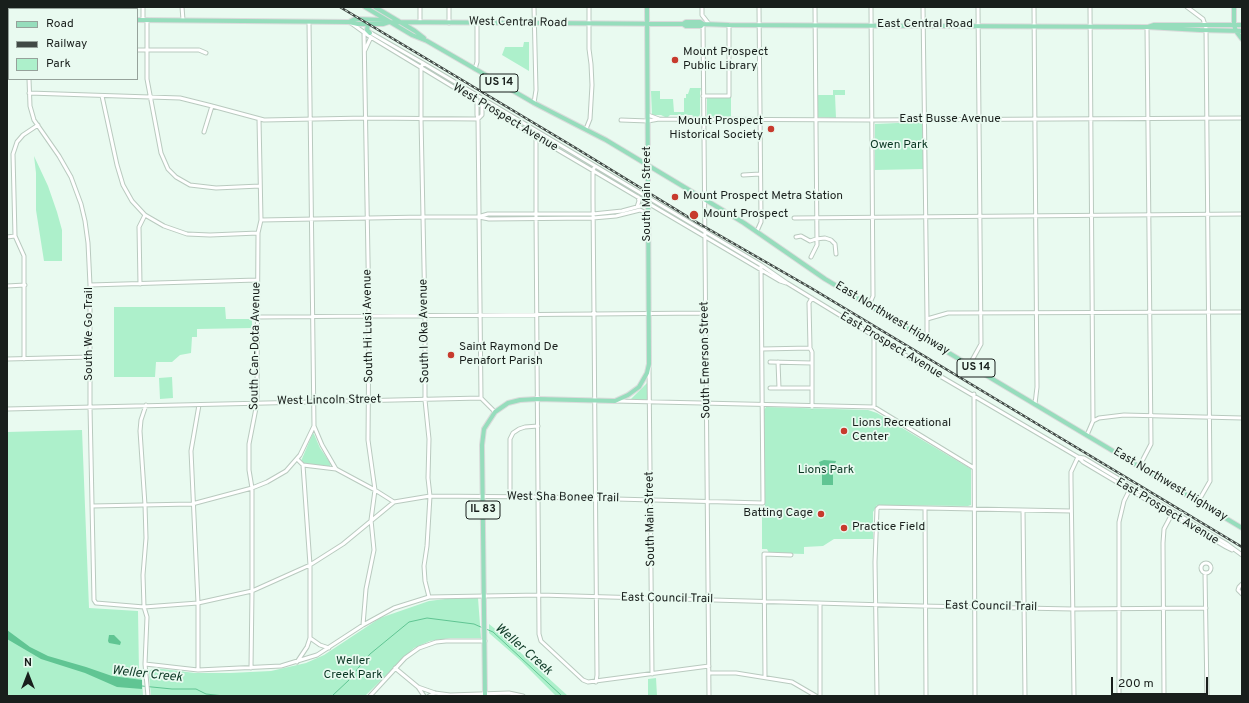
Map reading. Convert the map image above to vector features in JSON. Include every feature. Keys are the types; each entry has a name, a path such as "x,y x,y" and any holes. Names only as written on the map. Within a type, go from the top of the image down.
{"main road":[{"name":"US 14","path":"365,7 534,103 586,129 648,166"},
{"name":"US 14","path":"375,7 415,31 427,41"},
{"name":"IL 83","path":"647,7 647,24"},
{"path":"1234,7 1234,25 1236,31 1242,39"},
{"path":"372,19 374,13"},
{"name":"West Central Road","path":"349,22 355,19 381,19 389,22"},
{"name":"West Central Road","path":"138,20 349,22 368,24 383,24 389,22 647,24"},
{"name":"East Central Road","path":"647,24 683,24 686,22 697,22 702,24 759,25 1090,26 1206,28 1242,31"},
{"path":"368,24 367,30 371,35"},
{"name":"South Main Street","path":"615,401 639,388 647,373 649,364 647,24"},
{"name":"East Central Road","path":"683,24 686,26 701,26 702,24"},
{"name":"East Central Road","path":"1206,28 1242,25"},
{"name":"East Northwest Highway","path":"648,166 757,231 816,273 1242,528"},
{"name":"IL 83","path":"485,695 482,439 484,429 495,412 513,401 538,399 615,401"}],"street":[{"path":"143,7 147,50 147,79 161,153 168,169 176,177 190,185 201,187 260,186"},
{"path":"182,7 183,20"},
{"path":"420,7 420,22"},
{"path":"449,7 449,23"},
{"path":"534,7 536,90 534,103"},
{"path":"586,129 590,119 592,86 589,7"},
{"path":"697,22 702,15 702,7"},
{"path":"757,231 761,222 759,7"},
{"path":"811,256 816,247 815,7"},
{"path":"869,305 873,296 871,7"},
{"path":"923,7 927,319 927,333 924,338"},
{"path":"970,364 982,344 978,7"},
{"path":"1034,7 1037,387 1035,404"},
{"path":"1087,435 1093,421 1090,7"},
{"path":"1187,7 1202,18 1206,28 1210,481 1198,502"},
{"path":"702,15 709,24"},
{"path":"92,506 192,504 252,488 267,482 286,471 297,459 307,444 314,426 314,317 309,22"},
{"name":"West Prospect Avenue","path":"349,22 364,32 423,63 595,166 648,202"},
{"path":"475,69 477,62 477,23"},
{"name":"South Emerson Street","path":"702,24 709,696"},
{"path":"703,96 729,96 729,24"},
{"path":"1139,466 1150,446 1147,27"},
{"name":"South Hi Lusi Avenue","path":"363,625 366,589 374,550 371,520 375,490 368,440 369,316 366,118 363,44 364,32"},
{"name":"West Prospect Avenue","path":"371,35 421,68 648,202"},
{"name":"South Hi Lusi Avenue","path":"364,50 371,35"},
{"path":"138,50 198,50 206,53"},
{"name":"South I Oka Avenue","path":"423,63 421,68 421,118 425,400 429,439 428,478 430,496 427,546 424,566 425,581 429,597"},
{"name":"South We Go Trail","path":"29,80 29,94 32,113 71,177 81,204 88,243 90,285 90,407 94,600 96,603"},
{"path":"29,94 180,98 264,120 366,118 478,119 482,115 482,99"},
{"path":"102,96 117,165 124,185 132,201 145,215 164,226 187,234 210,235 258,233"},
{"path":"477,96 476,115 478,119 480,217 481,398 495,412"},
{"path":"204,132 212,106"},
{"name":"East Busse Avenue","path":"648,115 659,118 759,120 1242,118"},
{"name":"East Busse Avenue","path":"621,120 648,121 659,118"},
{"name":"South Can-Dota Avenue","path":"251,668 252,488 249,470 249,444 257,403 258,233 261,220 259,119"},
{"path":"24,359 24,256 15,236 13,154 17,142 38,125"},
{"path":"536,132 538,497 541,641 583,680 588,682 709,666"},
{"path":"595,166 593,170 593,314 596,682"},
{"path":"743,175 760,174"},
{"path":"637,207 639,200 638,197"},
{"path":"480,217 488,214 593,214 622,211 648,202"},
{"name":"East Prospect Avenue","path":"648,202 761,265 874,336 1078,457 1084,458 1172,513 1227,544 1242,555"},
{"path":"261,220 423,217 480,217 489,219 593,218 616,216 640,210 645,213 648,223"},
{"path":"794,218 980,215 1242,214"},
{"path":"140,284 139,227 145,215"},
{"name":"East Prospect Avenue","path":"705,234 761,270 780,281 788,283"},
{"path":"7,237 15,236"},
{"path":"796,237 801,236 810,241 825,238 834,242 836,254"},
{"path":"761,265 763,405"},
{"path":"90,285 257,280"},
{"path":"7,286 25,285"},
{"path":"812,298 809,303 810,348 812,352 812,407"},
{"path":"927,319 945,314 1242,312"},
{"path":"258,317 705,313"},
{"path":"874,336 874,407"},
{"path":"762,349 810,348"},
{"path":"7,359 90,357"},
{"path":"770,362 812,363"},
{"path":"778,362 779,388"},
{"name":"South Main Street","path":"649,364 652,674"},
{"path":"770,388 812,388"},
{"path":"974,394 975,696"},
{"name":"West Lincoln Street","path":"7,409 481,398"},
{"path":"615,401 812,407 874,407 974,468"},
{"path":"146,405 141,420 140,431 146,538 143,575 144,607 147,632 145,664 148,696"},
{"path":"198,670 198,603 192,504 191,451 199,405"},
{"name":"West Sha Bonee Trail","path":"96,603 144,607 198,603 252,591 310,565 343,544 394,502 430,496 510,496 764,503 763,405"},
{"path":"1093,421 1099,418 1119,415 1242,418"},
{"path":"314,426 322,445 336,468"},
{"path":"510,496 510,439 513,433 519,429 538,426"},
{"path":"1074,696 1071,472 1078,457"},
{"path":"297,459 302,465 310,565 310,638 307,647 297,662"},
{"path":"302,465 336,468 394,502"},
{"path":"1119,696 1119,522 1124,501 1131,488"},
{"path":"877,696 875,562 877,509 879,507 1071,511"},
{"path":"925,508 926,696"},
{"path":"1023,510 1025,696"},
{"path":"1164,696 1164,535 1166,524 1172,513"},
{"path":"765,677 764,554 791,555"},
{"path":"1205,573 1207,696"},
{"path":"1242,584 1238,590 1242,594"},
{"name":"East Council Trail","path":"145,664 198,670 281,666 317,655 330,648 363,625 394,608 429,597 540,595 820,604 1073,609 1206,608"},
{"path":"820,604 820,696"},
{"path":"310,638 320,645 330,648"},
{"path":"370,696 395,668 413,651 428,644 446,641 485,641"},
{"path":"395,668 418,687 424,696"},
{"path":"709,673 736,673 792,682 816,696"},
{"path":"418,687 450,695 509,693 523,696"},
{"path":"429,696 435,692"}],"green space":[{"path":"524,42 529,42 529,71 502,55 505,47 523,47"},
{"path":"690,88 701,88 699,117 694,117 692,115 670,115 665,117 661,115 652,115 651,91 660,91 660,99 673,99 674,112 684,112 684,98 686,98 686,94 688,94"},
{"path":"833,90 845,90 845,95 835,95 836,118 818,117 818,95 833,95"},
{"path":"707,97 731,97 731,117 707,116"},
{"name":"Owen Park","path":"921,122 923,124 924,169 875,170 875,124"},
{"path":"34,156 48,186 62,230 62,261 44,261 36,210 36,173"},
{"path":"114,307 225,307 226,319 252,319 252,328 197,329 197,337 192,337 191,353 180,355 172,362 156,362 155,377 114,377"},
{"path":"172,377 173,398 160,399 159,378"},
{"path":"649,381 647,401 629,401"},
{"name":"Lions Park","path":"766,407 868,410 877,413 971,469 971,505 877,505 873,512 873,539 834,539 823,546 804,547 804,554 769,553 767,549 762,549 762,509 765,509 764,410"},
{"path":"82,430 89,608 138,611 139,673 142,680 143,696 7,696 7,432"},
{"path":"313,433 320,448 331,464 330,466 306,465 301,461"},
{"name":"Weller Creek Park","path":"453,598 478,598 481,638 450,638 430,641 414,648 365,696 151,696 149,671 155,668 195,673 230,673 271,671 306,663 324,655 380,618 429,601"},
{"name":"Weller Creek","path":"489,624 514,644 521,653 568,696 556,696 521,661 489,633"},
{"path":"656,678 657,696 648,696 648,679"}],"shaded area":[{"path":"824,460 836,461 833,470 833,485 822,485 822,471 819,462"},
{"path":"7,630 30,647 48,656 112,676 142,680 142,689 117,687 85,673 41,659 7,639"},
{"path":"109,635 114,635 121,642 120,645 109,643"}],"waterway":[{"name":"Weller Creek","path":"332,696 349,680 370,654 409,622 427,618 474,624 483,628"},
{"name":"Weller Creek","path":"486,629 493,632 562,696"},
{"name":"Weller Creek","path":"142,686 172,689 196,689 206,694 224,696"}],"railway":[{"path":"340,7 698,223 811,288 1242,547"}],"place":[{"name":"Mount Prospect Public Library","path":"675,60"},
{"name":"Mount Prospect Historical Society","path":"771,129"},
{"name":"Mount Prospect Metra Station","path":"675,197"},
{"name":"Mount Prospect","path":"694,215"},
{"name":"Saint Raymond De Penafort Parish","path":"451,355"},
{"name":"Lions Recreational Center","path":"844,431"},
{"name":"Batting Cage","path":"821,514"},
{"name":"Practice Field","path":"844,528"}]}
